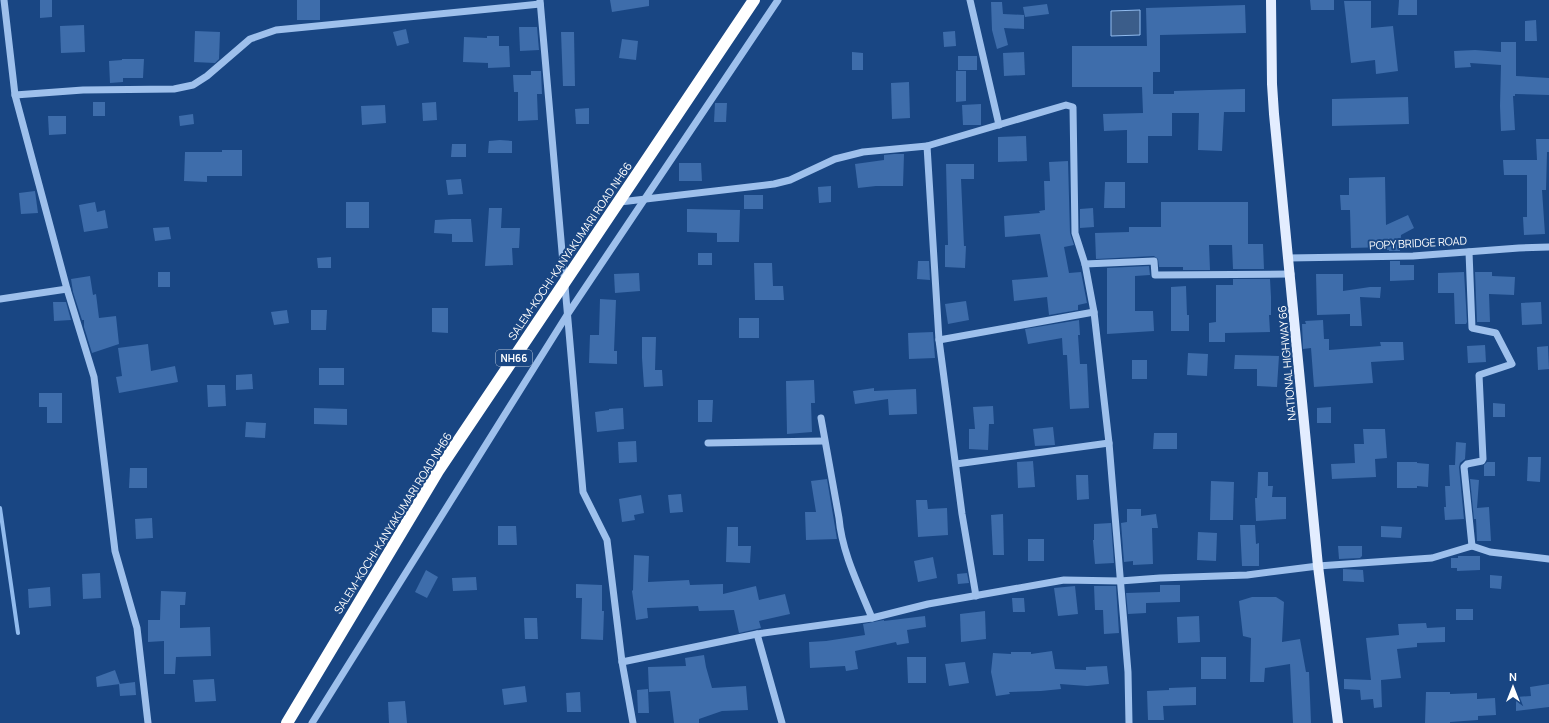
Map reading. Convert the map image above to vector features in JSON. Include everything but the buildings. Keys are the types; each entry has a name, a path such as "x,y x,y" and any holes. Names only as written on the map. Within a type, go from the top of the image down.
{"highway":[{"name":"SALEM-KOCHI-KANYAKUMARI ROAD NH66","path":"287,723 438,471 620,202 669,124 754,0"}],"main road":[{"name":"NATIONAL HIGHWAY 66","path":"1271,0 1273,89 1288,258 1291,274 1318,566 1338,723"}],"street":[{"path":"4,0 15,95 67,289 94,377 115,551 137,628 148,710 148,723"},
{"path":"312,723 567,315 778,0"},
{"path":"970,0 999,125"},
{"path":"15,95 83,90 174,89 193,85 207,76 250,40 276,30 540,2 583,492 607,540 622,662 633,723"},
{"path":"620,202 774,184 790,180 835,159 862,152 927,146 1066,105 1073,107 1074,234 1085,264 1094,312 1109,443 1128,672 1129,723"},
{"path":"927,146 939,340 976,596"},
{"name":"POPY BRIDGE ROAD","path":"1288,258 1413,256 1549,247"},
{"path":"1469,252 1472,328 1496,333 1512,364 1479,375 1483,459 1482,462 1467,464 1464,467 1472,546"},
{"path":"1085,264 1154,261 1154,275 1291,274"},
{"path":"0,299 67,289"},
{"path":"939,340 1094,312"},
{"path":"821,418 839,518 840,534 872,618"},
{"path":"708,443 824,441"},
{"path":"956,464 1109,443"},
{"path":"622,662 757,634 872,618 928,604 1064,580 1120,581 1247,575 1318,566 1432,558 1472,546 1490,552 1549,559 1549,564"},
{"path":"757,634 782,723"}],"water":[{"path":"1140,10 1140,35 1111,36 1111,11"}],"waterway":[{"path":"0,508 18,633"}]}
